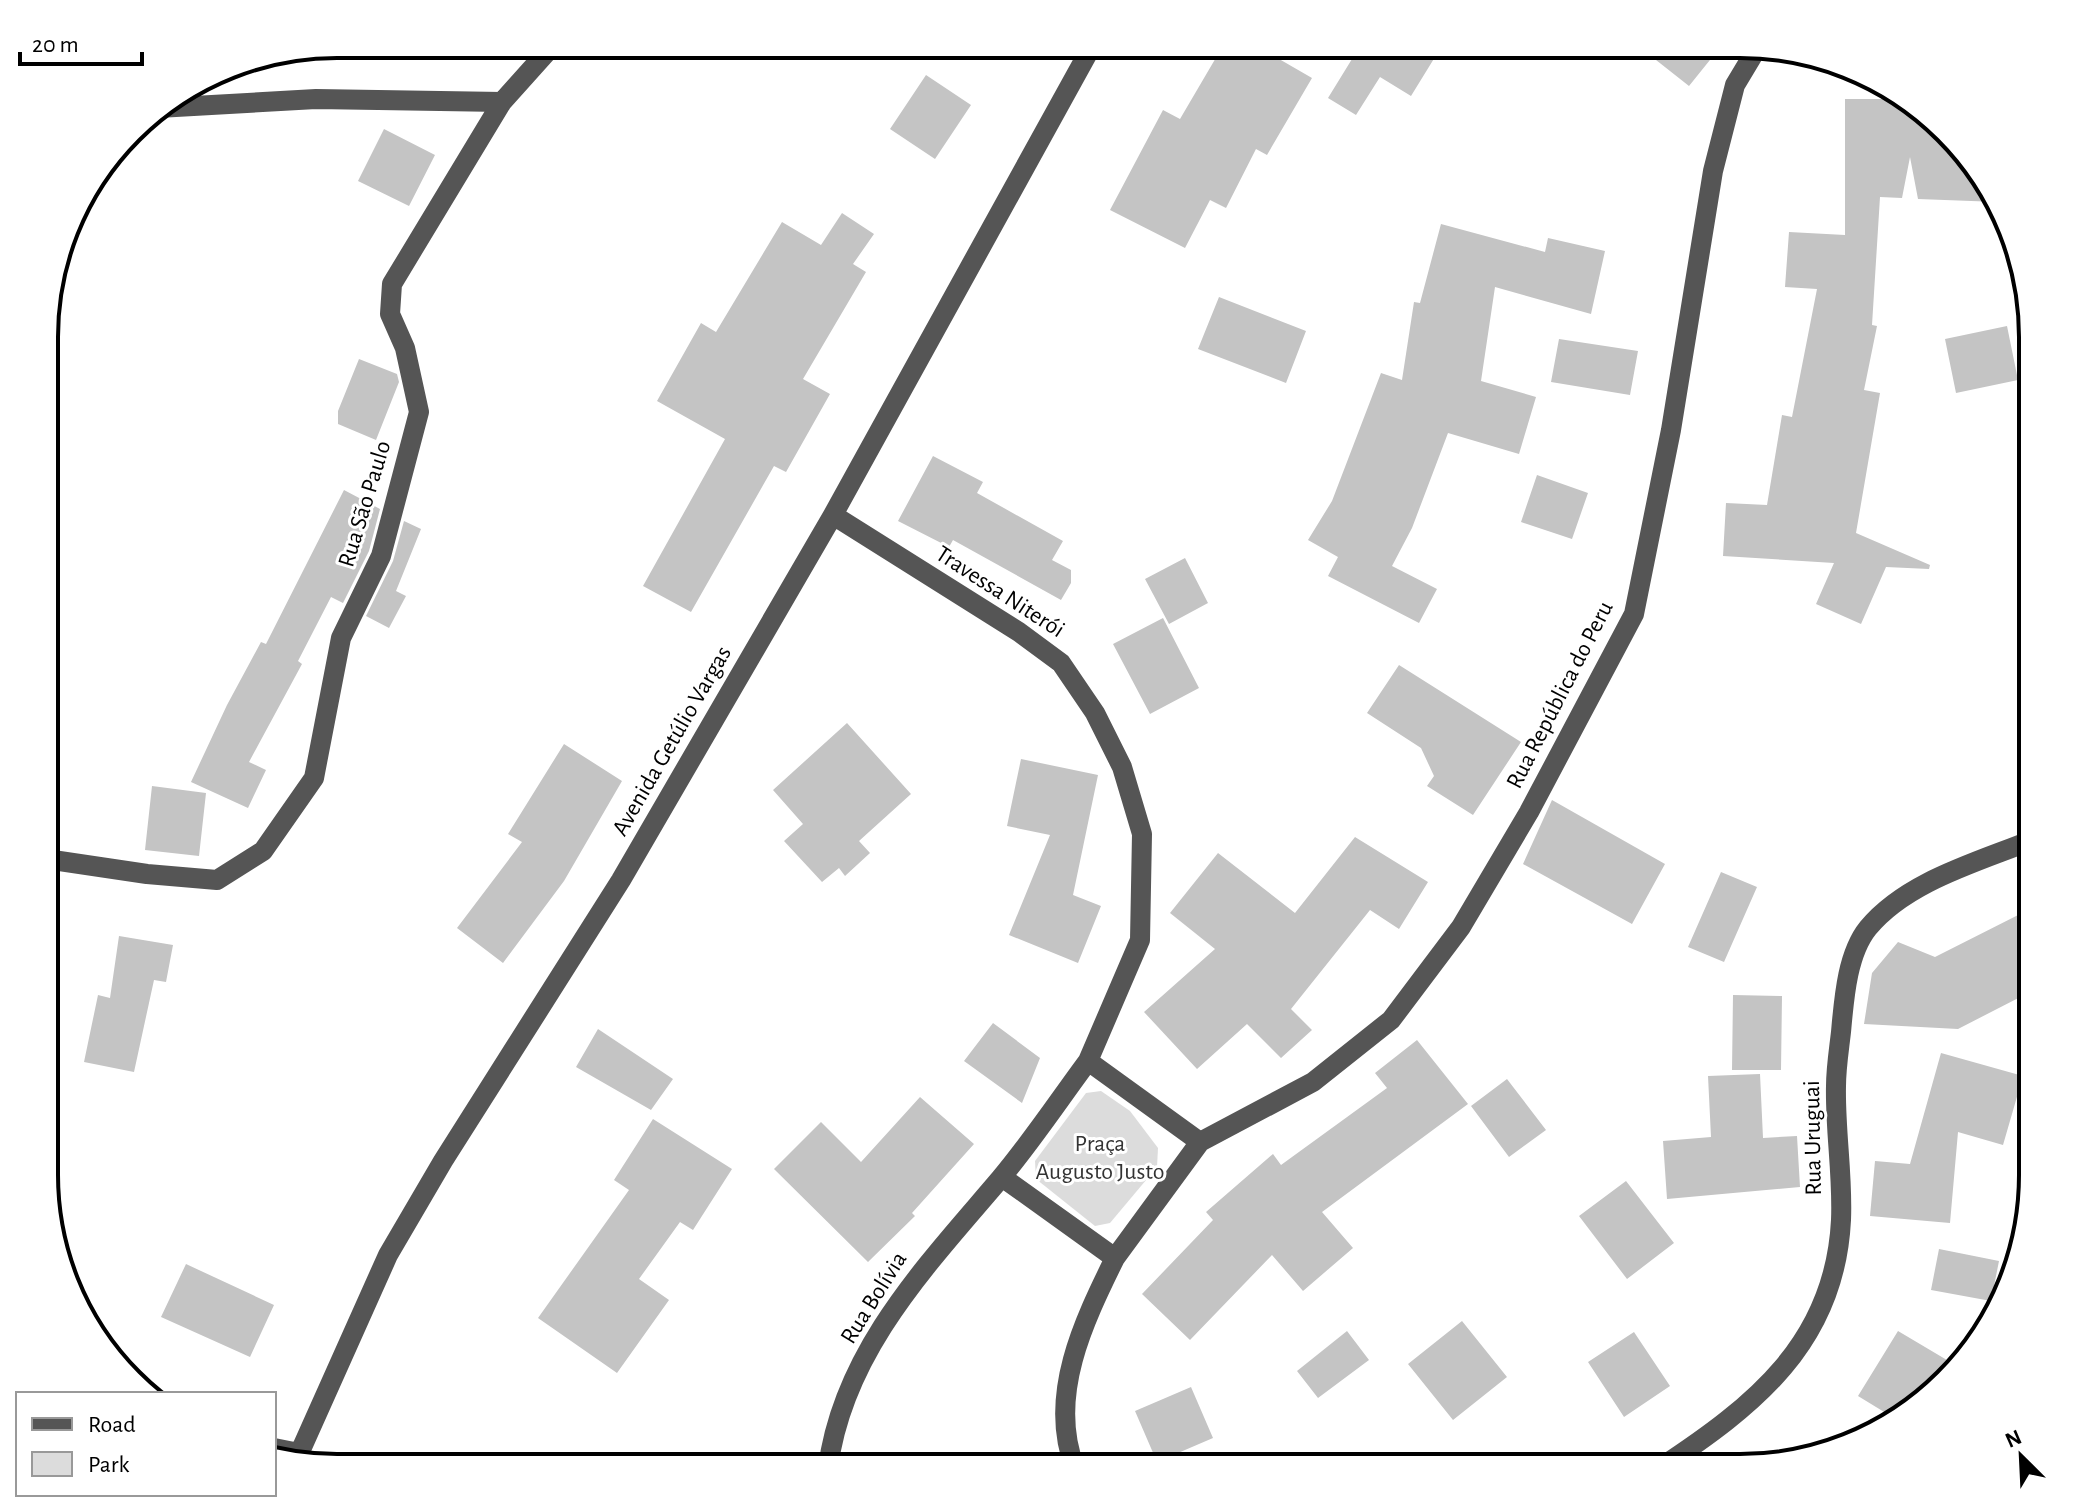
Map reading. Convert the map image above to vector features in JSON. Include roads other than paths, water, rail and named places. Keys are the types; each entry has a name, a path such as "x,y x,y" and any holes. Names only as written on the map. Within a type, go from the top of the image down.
{"street":[{"name":"Rua São Paulo","path":"59,861 147,874 217,880 263,851 314,778 341,638 381,556 419,412 405,348 390,314 392,284 502,102 541,59"},
{"name":"Avenida Getúlio Vargas","path":"300,1451 388,1255 443,1161 621,880 833,515 1085,59"},
{"name":"Rua República do Peru","path":"1200,1142 1313,1082 1391,1020 1461,927 1529,812 1634,614 1671,430 1713,171 1735,85 1751,59"},
{"path":"189,101 502,102"},
{"name":"Travessa Niterói","path":"833,515 1019,632 1061,663 1095,713 1122,767 1142,834 1140,940 1088,1061"},
{"name":"Rua Uruguai","path":"1680,1454 1752,1403 1788,1366 1829,1286 1841,1221 1836,1086 1844,1001 1854,956 1867,929 1897,902 1944,876 2018,846"},
{"path":"1072,1454 1064,1406 1078,1333 1115,1258 1200,1142 1088,1061 1002,1177 1115,1258"},
{"name":"Rua Bolívia","path":"832,1453 854,1382 883,1323 927,1262 1002,1177"}],"park label":[{"name":"Praça Augusto Justo","path":"1100,1158"}]}
